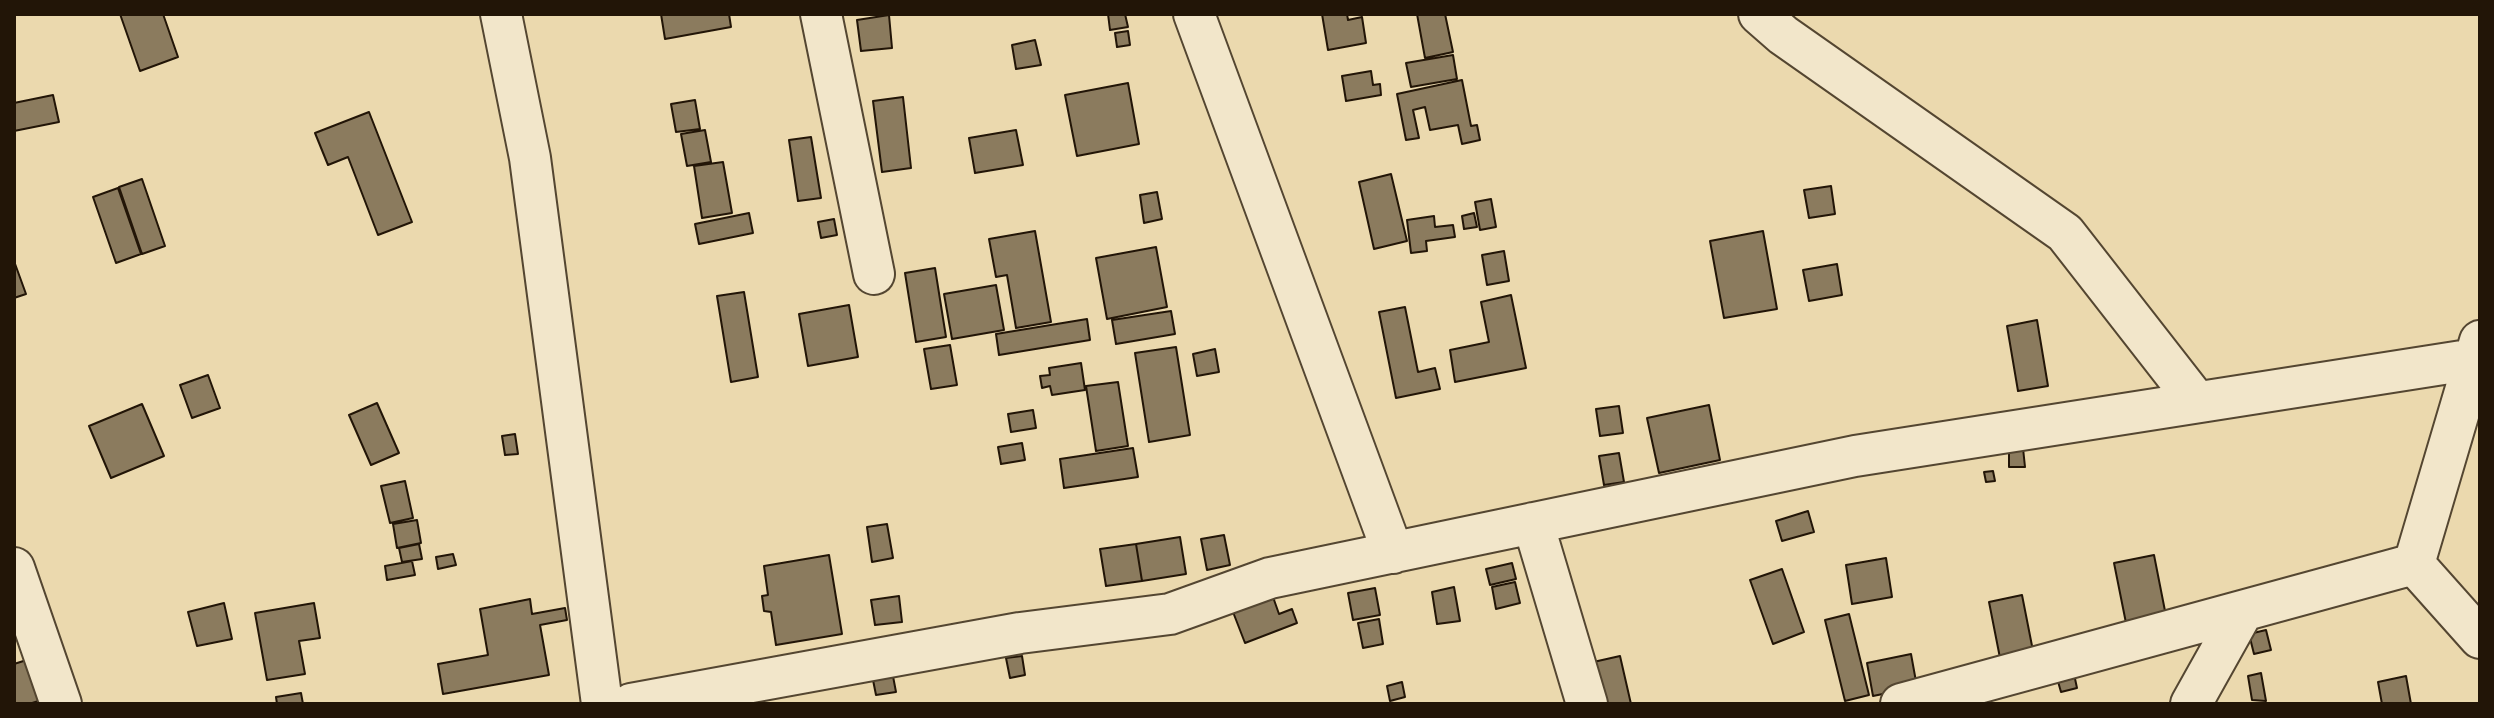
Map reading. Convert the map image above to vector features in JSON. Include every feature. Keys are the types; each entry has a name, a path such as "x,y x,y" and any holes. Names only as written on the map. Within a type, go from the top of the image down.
{"street":[{"path":"501,14 530,158 602,704"},
{"path":"821,14 874,274"},
{"path":"1194,14 1393,553"},
{"path":"1759,14 1783,35 2065,233 2196,401"},
{"path":"631,704 1020,633 1170,614 1270,578 1855,456 2196,401 2477,350 2414,564"},
{"path":"1533,523 1587,704"},
{"path":"1901,704 2414,564"},
{"path":"2414,564 2480,638"},
{"path":"14,568 61,704"},
{"path":"2191,704 2243,611"}],"building":[{"path":"120,14 163,14 178,57 140,71"},
{"path":"661,14 729,14 731,27 665,39"},
{"path":"1108,14 1125,14 1128,27 1110,30"},
{"path":"1322,14 1347,14 1348,20 1362,17 1366,43 1328,50"},
{"path":"1417,14 1445,14 1453,52 1425,58"},
{"path":"889,15 892,48 861,51 857,20"},
{"path":"1128,31 1130,45 1117,47 1115,33"},
{"path":"1035,40 1041,65 1016,69 1012,45"},
{"path":"1453,55 1457,79 1411,87 1406,63"},
{"path":"1371,71 1373,85 1380,84 1381,95 1346,101 1342,76"},
{"path":"1462,80 1471,126 1477,125 1480,140 1462,144 1458,125 1430,130 1425,107 1413,110 1419,138 1406,140 1397,94"},
{"path":"1128,83 1139,144 1077,156 1065,95"},
{"path":"53,95 59,122 14,131 14,103"},
{"path":"903,97 911,168 882,172 873,101"},
{"path":"695,100 700,129 676,132 671,104"},
{"path":"369,112 412,222 378,235 348,157 328,165 315,133"},
{"path":"705,130 711,162 687,166 681,134"},
{"path":"1016,130 1023,165 975,173 969,138"},
{"path":"811,137 821,198 798,201 789,140"},
{"path":"723,162 732,213 702,218 694,166"},
{"path":"1391,174 1407,241 1374,249 1359,182"},
{"path":"142,179 165,246 142,254 119,187"},
{"path":"1831,186 1835,214 1809,218 1804,190"},
{"path":"118,188 141,254 116,263 93,197"},
{"path":"1157,192 1162,219 1144,223 1140,195"},
{"path":"1491,199 1496,227 1480,230 1475,202"},
{"path":"749,213 753,233 699,244 695,224"},
{"path":"1474,213 1477,227 1464,229 1462,216"},
{"path":"1434,216 1435,227 1453,225 1455,237 1426,241 1427,251 1411,253 1407,220"},
{"path":"834,219 837,235 821,238 818,222"},
{"path":"1035,231 1051,322 1016,328 1007,275 996,277 989,239"},
{"path":"1763,231 1777,309 1724,318 1710,241"},
{"path":"1156,247 1167,307 1107,319 1096,258"},
{"path":"1504,251 1509,281 1487,285 1482,255"},
{"path":"14,261 26,294 14,298"},
{"path":"1837,264 1842,295 1809,301 1803,270"},
{"path":"935,268 946,337 916,342 905,273"},
{"path":"996,285 1004,330 952,339 944,294"},
{"path":"744,292 758,377 731,382 717,296"},
{"path":"1511,295 1526,368 1455,382 1450,350 1489,342 1481,302"},
{"path":"849,305 858,357 808,366 799,314"},
{"path":"1405,307 1418,372 1435,368 1440,389 1396,398 1379,312"},
{"path":"1171,311 1175,334 1116,344 1112,320"},
{"path":"1087,319 1090,340 999,355 996,334"},
{"path":"2037,320 2048,386 2018,391 2007,326"},
{"path":"950,345 957,385 931,389 924,349"},
{"path":"1176,347 1190,435 1149,442 1135,353"},
{"path":"1215,349 1219,372 1197,376 1193,354"},
{"path":"1081,363 1085,390 1052,395 1050,386 1042,388 1040,376 1050,375 1049,368"},
{"path":"208,375 220,408 192,418 180,385"},
{"path":"1118,382 1128,446 1096,451 1086,386"},
{"path":"377,403 399,453 371,465 349,415"},
{"path":"142,404 164,456 111,478 89,426"},
{"path":"1709,405 1720,460 1659,473 1647,418"},
{"path":"1619,406 1623,433 1600,436 1596,409"},
{"path":"1033,410 1036,428 1011,432 1008,414"},
{"path":"515,434 518,454 505,455 502,436"},
{"path":"1022,443 1025,460 1001,464 998,447"},
{"path":"1133,448 1138,477 1064,488 1060,459"},
{"path":"2023,448 2025,467 2009,467 2009,449"},
{"path":"1619,453 1624,482 1604,485 1599,456"},
{"path":"1993,471 1995,481 1986,482 1984,472"},
{"path":"405,481 413,518 390,523 381,486"},
{"path":"1808,511 1814,532 1782,541 1776,521"},
{"path":"417,520 421,543 397,548 393,524"},
{"path":"887,524 893,558 872,562 867,527"},
{"path":"1224,535 1230,565 1207,570 1201,539"},
{"path":"1180,537 1186,574 1142,581 1136,544"},
{"path":"419,544 422,559 402,562 399,548"},
{"path":"1136,544 1142,581 1106,586 1100,549"},
{"path":"453,554 456,565 438,569 436,557"},
{"path":"829,555 842,634 776,645 771,612 764,611 762,596 768,595 764,566"},
{"path":"2154,555 2166,616 2126,623 2114,563"},
{"path":"1886,558 1892,597 1852,604 1846,565"},
{"path":"412,561 415,575 387,580 385,566"},
{"path":"1512,563 1516,579 1490,585 1486,569"},
{"path":"1782,569 1804,632 1773,644 1750,580"},
{"path":"1515,582 1520,603 1496,609 1492,587"},
{"path":"1454,587 1460,621 1437,624 1432,592"},
{"path":"1375,588 1380,615 1353,620 1348,593"},
{"path":"2022,595 2034,656 2001,663 1989,602"},
{"path":"899,596 902,622 875,625 871,600"},
{"path":"1273,597 1279,614 1292,609 1297,623 1245,643 1233,612"},
{"path":"530,599 532,614 565,608 567,620 540,625 549,675 443,694 438,664 488,655 480,609"},
{"path":"224,603 232,639 197,646 188,612"},
{"path":"314,603 320,638 299,641 305,674 267,680 255,613"},
{"path":"1849,614 1869,695 1845,701 1825,620"},
{"path":"1379,619 1383,644 1363,648 1358,623"},
{"path":"2266,630 2271,650 2254,654 2249,634"},
{"path":"1911,654 1917,687 1873,696 1867,663"},
{"path":"1022,656 1025,675 1010,678 1006,658"},
{"path":"1620,656 1631,704 1598,704 1589,663"},
{"path":"33,658 45,699 14,704 14,664"},
{"path":"892,671 896,692 876,695 872,675"},
{"path":"2261,673 2266,701 2252,700 2248,676"},
{"path":"2074,674 2077,688 2061,692 2057,678"},
{"path":"2406,676 2411,704 2382,704 2378,682"},
{"path":"1402,682 1405,697 1390,701 1387,686"},
{"path":"301,693 303,704 277,704 276,697"}]}
